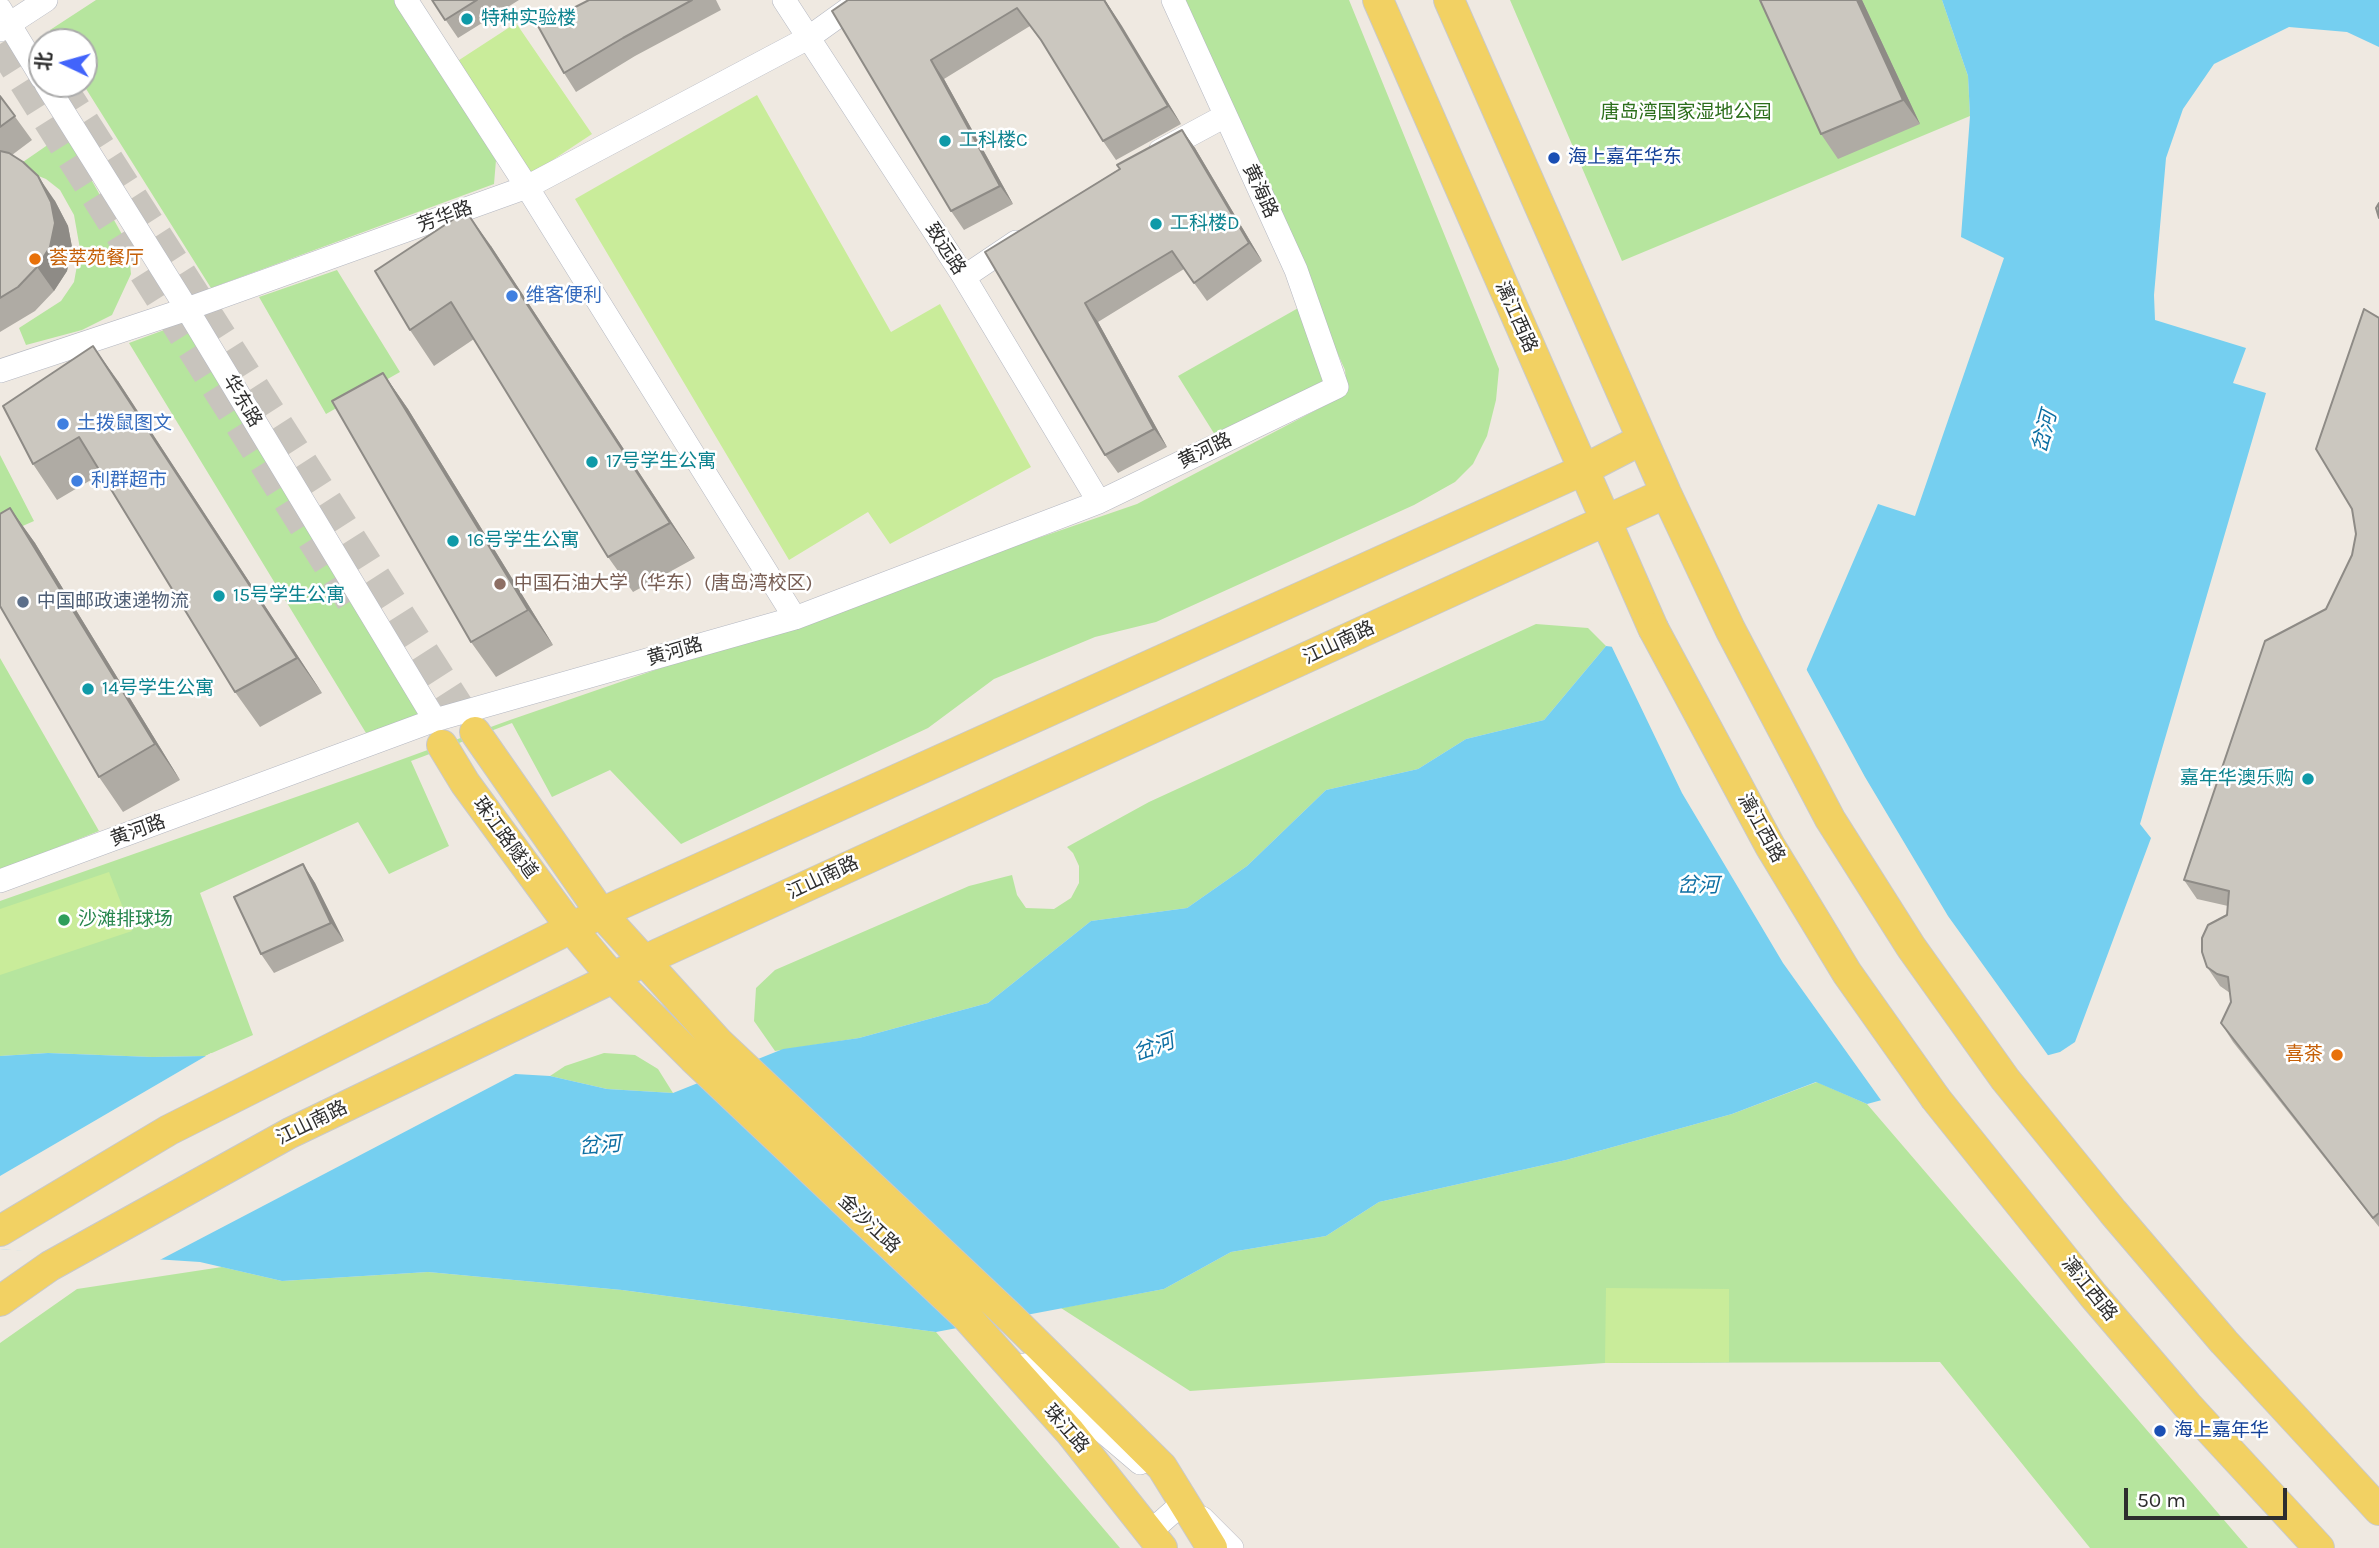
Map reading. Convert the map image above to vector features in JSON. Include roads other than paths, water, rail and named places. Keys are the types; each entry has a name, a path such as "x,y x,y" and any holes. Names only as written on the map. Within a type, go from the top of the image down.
{"main road":[{"name":"漓江西路","path":"1378,0 1653,628 1770,846 1847,973 1936,1099 2110,1315 2187,1405 2319,1548"},
{"path":"1449,0 1666,494 1730,629 1830,820 1911,947 2005,1079 2113,1212 2224,1342 2379,1510"},
{"path":"0,1231 169,1130 601,913 1583,470 1641,440"},
{"name":"江山南路","path":"0,1301 61,1260 290,1133 613,978 645,960 1666,494"},
{"name":"珠江路隧道","path":"475,732 601,913"},
{"name":"珠江路隧道","path":"438,733 465,783 572,929"},
{"name":"金沙江路","path":"601,913 719,1043 1011,1318 1162,1467 1185,1501"},
{"name":"金沙江路","path":"572,929 613,978 693,1058 965,1314"},
{"name":"珠江路","path":"965,1314 1070,1432 1156,1540"},
{"path":"1185,1501 1212,1548"}],"street":[{"path":"28,58 3,21 46,0"},
{"path":"407,0 527,187 795,618"},
{"name":"致远路","path":"785,0 964,277 1099,502"},
{"name":"芳华路","path":"0,371 187,309 527,187 808,38 862,0"},
{"name":"黄海路","path":"1173,0 1296,270 1336,387"},
{"name":"华东路","path":"55,98 187,309 438,733"},
{"path":"1140,163 1225,116"},
{"path":"964,277 1039,226"},
{"name":"黄河路","path":"0,881 438,733 795,618 1099,502 1336,387"},
{"name":"金沙江路","path":"965,1314 1185,1501 1232,1548"},
{"path":"1156,1540 1185,1501"}],"water":[{"name":"岔河","path":"1942,0 2379,0 2379,47 2347,32 2289,27 2214,64 2183,109 2166,158 2154,295 2155,320 2246,348 2233,383 2266,393 2140,824 2151,838 2075,1042 2060,1052 1867,1104 1816,1082 1732,1114 1566,1160 1379,1202 1326,1236 1231,1252 1164,1289 936,1332 622,1290 428,1272 282,1281 200,1262 0,1249 0,1056 48,1053 205,1056 550,1076 607,1089 673,1093 783,1049 859,1038 988,1003 1091,921 1187,908 1247,866 1326,790 1418,769 1466,739 1544,720 1606,646 1806,671 1878,504 1915,516 2004,258 1961,237 1970,116 1968,76"}],"tunnel":[{"path":"0,44 351,601"},
{"path":"69,98 475,732"}],"place":[{"name":"特种实验楼","path":"467,19"},
{"name":"工科楼C","path":"945,141"},
{"name":"海上嘉年华东","path":"1554,158"},
{"name":"工科楼D","path":"1156,224"},
{"name":"荟萃苑餐厅","path":"35,259"},
{"name":"维客便利","path":"512,296"},
{"name":"土拨鼠图文","path":"63,424"},
{"name":"17号学生公寓","path":"592,462"},
{"name":"利群超市","path":"77,481"},
{"name":"16号学生公寓","path":"453,541"},
{"name":"中国石油大学（华东）(唐岛湾校区)","path":"500,584"},
{"name":"15号学生公寓","path":"219,596"},
{"name":"中国邮政速递物流","path":"23,602"},
{"name":"14号学生公寓","path":"88,689"},
{"name":"嘉年华澳乐购","path":"2308,779"},
{"name":"沙滩排球场","path":"64,920"},
{"name":"喜茶","path":"2337,1055"},
{"name":"海上嘉年华","path":"2160,1431"}],"park label":[{"name":"唐岛湾国家湿地公园","path":"1686,113"}]}
